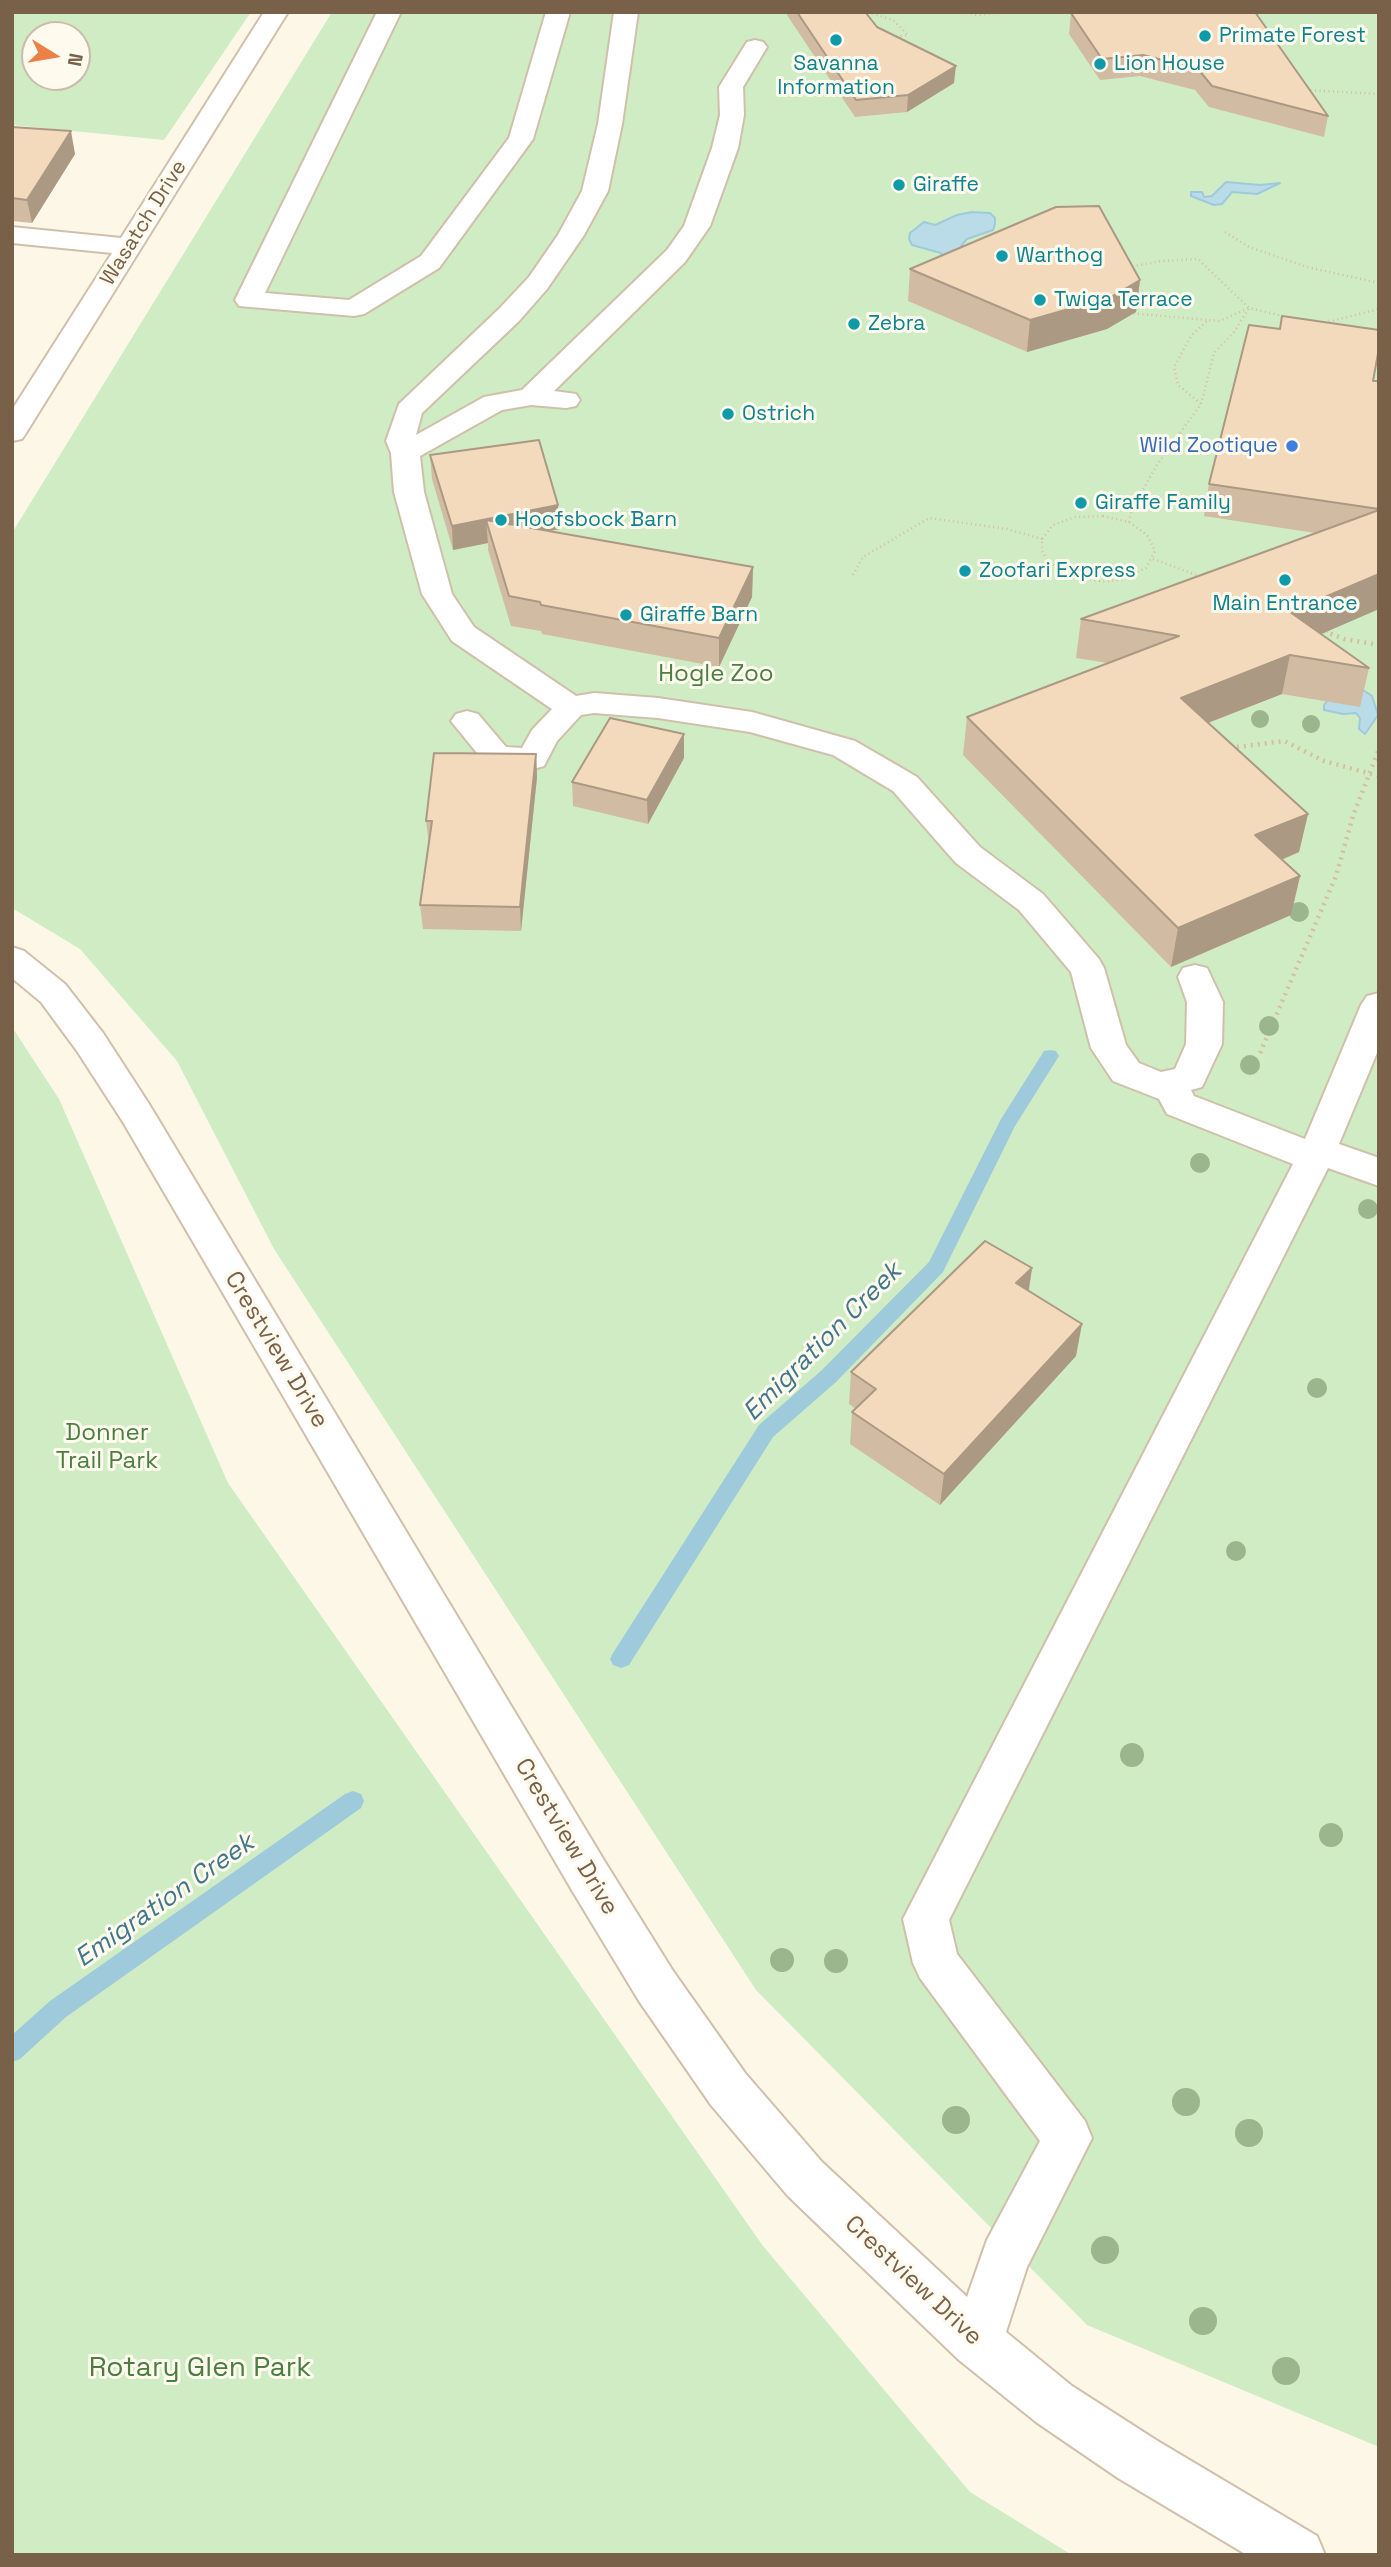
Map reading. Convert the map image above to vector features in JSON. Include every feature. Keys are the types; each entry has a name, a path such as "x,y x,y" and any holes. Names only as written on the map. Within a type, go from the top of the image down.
{"street":[{"name":"Wasatch Drive","path":"12,433 276,12"},
{"path":"389,12 248,300 354,308 430,262 521,138 558,12"},
{"path":"570,707 463,634 437,594 409,492 405,453 400,441 409,410 509,315 538,283 571,235 595,191 610,124 626,12"},
{"path":"531,397 676,257 697,226 713,189 725,149 732,115 731,87 755,47"},
{"path":"12,235 130,247"},
{"path":"405,453 494,403 531,397 566,400"},
{"path":"467,721 497,757 533,759 543,737 570,707 593,703 658,708 752,722 844,748 905,784 968,855 1031,902 1087,968 1110,1048 1126,1072 1158,1086 1189,1078 1204,1044 1205,1002 1195,977"},
{"name":"Crestview Drive","path":"12,959 52,993 90,1041 136,1113 656,1986 729,2089 806,2179 977,2342 1054,2403 1126,2452 1298,2555"},
{"path":"977,2342 1005,2258 1068,2138 936,1963 926,1919 1316,1155 1379,1005"},
{"path":"1170,1083 1180,1105 1316,1155 1379,1172"}],"path":[{"path":"868,12 893,20 908,34 883,39"},
{"path":"962,12 978,15 1006,12"},
{"path":"1299,89 1379,94"},
{"path":"1225,232 1249,247 1296,263 1379,283"},
{"path":"1124,268 1162,261 1198,259 1249,307 1303,321"},
{"path":"1127,312 1219,321 1249,307"},
{"path":"1129,522 1132,509 1157,465 1201,404 1214,353 1234,332 1249,307"},
{"path":"1317,325 1379,309"},
{"path":"1201,404 1178,385 1174,367 1191,336 1208,320"},
{"path":"1102,516 1129,522 1140,528 1153,543 1153,559 1136,576 1121,580 1086,580 1056,569 1042,550 1042,539 1053,525 1075,517 1102,516"},
{"path":"853,575 863,557 929,518 1007,529 1042,539"},
{"path":"1153,559 1206,579"},
{"path":"1319,628 1344,639 1379,645"},
{"path":"1224,751 1236,746 1284,741 1324,761 1379,776"},
{"path":"1260,1053 1336,876 1353,816 1379,749"}],"green space":[{"path":"12,12 251,12 164,140 12,125"},
{"name":"Hogle Zoo","path":"332,12 1379,12 1379,2447 1087,2325 756,1990 274,1249 177,1061 80,949 12,908 12,533"},
{"path":"12,1027 59,1099 228,1483 763,2246 970,2492 1072,2555 12,2555"}],"water":[{"path":"1226,182 1260,185 1280,183 1257,194 1232,192 1222,204 1214,205 1191,196 1191,192 1202,192 1204,197 1212,196"},
{"path":"990,213 995,218 995,224 993,230 967,239 961,246 966,249 942,256 941,253 912,245 909,239 910,233 924,222 935,225 957,215"},
{"path":"1360,688 1372,696 1378,715 1365,734 1359,729 1360,718 1356,713 1343,714 1324,710 1328,700"}],"building":[{"path":"797,12 864,12 877,27 956,66 908,95 856,100"},
{"path":"1255,12 1328,116 1212,86 1198,69 1143,55 1102,59 1071,13"},
{"path":"12,127 71,131 27,200 12,198"},
{"path":"1099,206 1140,280 1111,297 1030,320 910,269 1056,207"},
{"path":"1282,316 1379,330 1379,348 1373,381 1379,381 1379,509 1209,484 1249,325 1280,329"},
{"path":"539,440 558,505 452,526 430,455"},
{"path":"1379,510 1379,574 1290,612 1369,668 1290,655 1181,698 1308,814 1255,835 1300,876 1178,928 967,717 1179,636 1081,619"},
{"path":"486,520 753,567 719,638 541,605 540,602 509,596"},
{"path":"610,718 684,734 647,800 572,782"},
{"path":"434,753 536,754 520,907 420,905 432,821 426,821"},
{"path":"985,1241 1032,1268 1016,1283 1082,1324 944,1474 852,1412 876,1389 851,1372"}],"waterway":[{"name":"Emigration Creek","path":"621,1659 766,1431 829,1376 936,1267 1007,1124 1050,1056"},
{"name":"Emigration Creek","path":"12,2051 58,2009 353,1801"}],"place":[{"name":"Primate Forest","path":"1205,36"},
{"name":"Savanna Information","path":"836,40"},
{"name":"Lion House","path":"1100,64"},
{"name":"Giraffe","path":"899,185"},
{"name":"Warthog","path":"1002,256"},
{"name":"Twiga Terrace","path":"1040,300"},
{"name":"Zebra","path":"854,324"},
{"name":"Ostrich","path":"728,414"},
{"name":"Wild Zootique","path":"1292,446"},
{"name":"Giraffe Family","path":"1081,503"},
{"name":"Hoofsbock Barn","path":"501,520"},
{"name":"Zoofari Express","path":"965,571"},
{"name":"Main Entrance","path":"1285,580"},
{"name":"Giraffe Barn","path":"626,615"}],"park label":[{"name":"Donner Trail Park","path":"107,1447"},
{"name":"Rotary Glen Park","path":"200,2368"}]}
